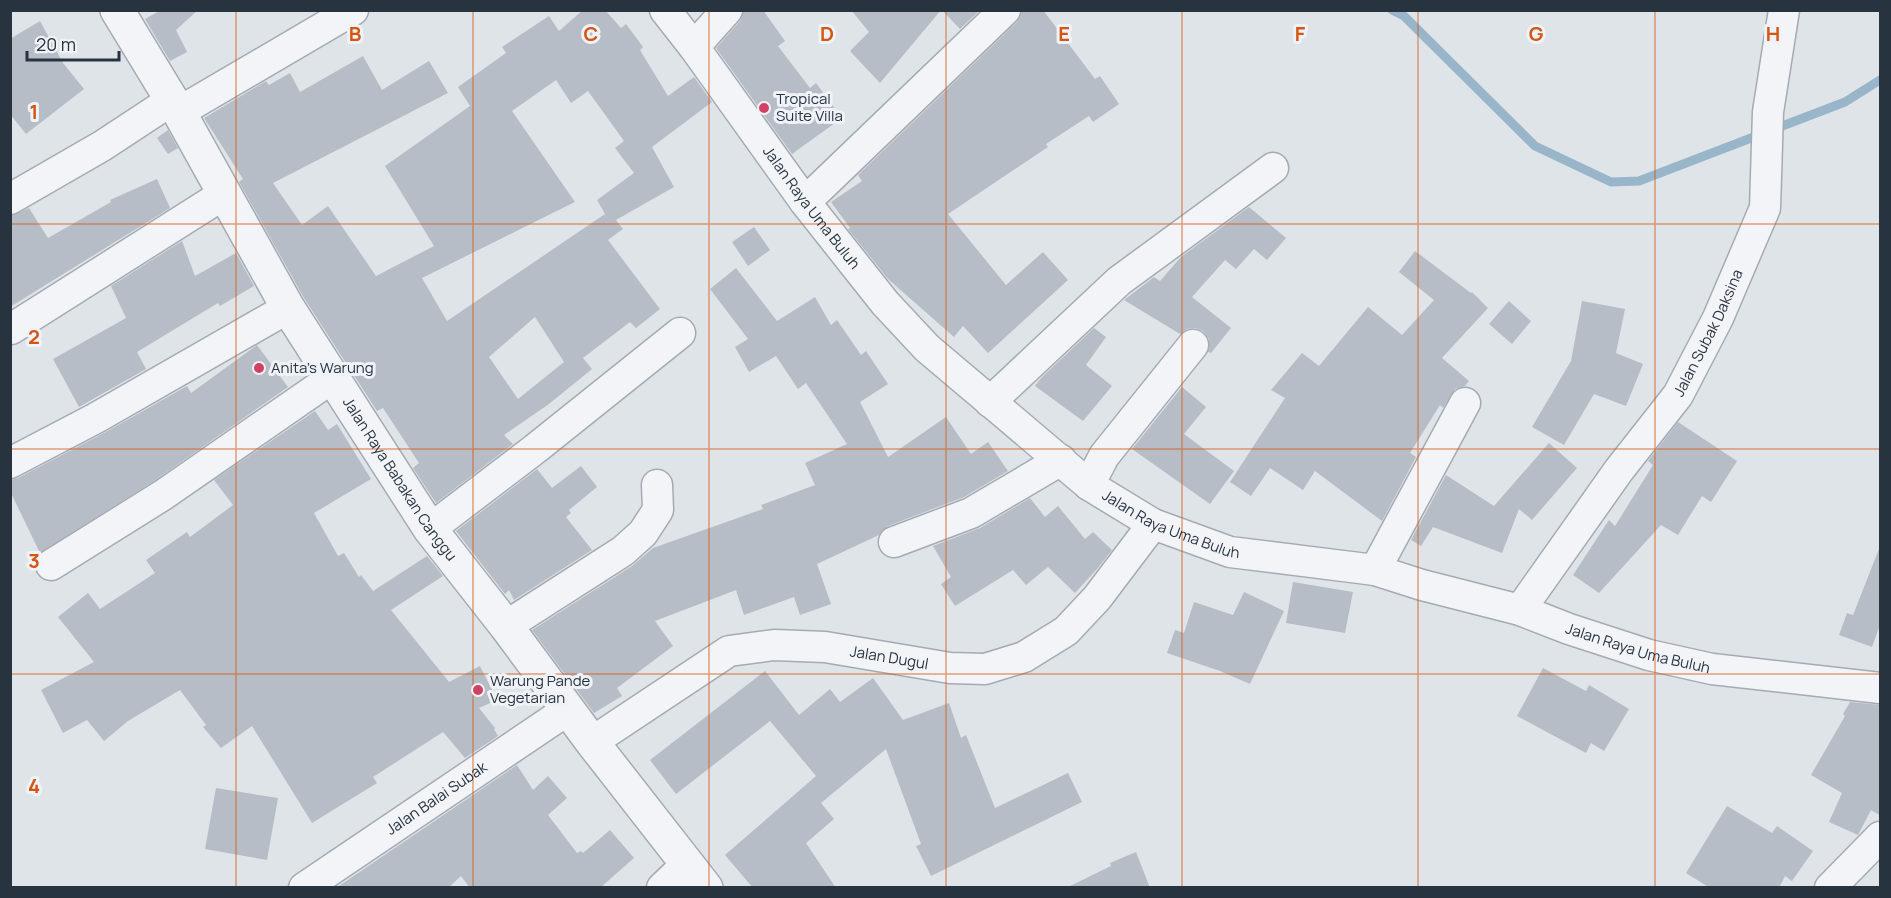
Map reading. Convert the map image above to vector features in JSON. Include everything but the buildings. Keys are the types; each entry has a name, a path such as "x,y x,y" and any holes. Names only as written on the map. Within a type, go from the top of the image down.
{"street":[{"name":"Jalan Raya Babakan Canggu","path":"117,10 175,106 288,308 430,529 696,876"},
{"path":"10,199 102,146 353,10"},
{"name":"Jalan Raya Uma Buluh","path":"665,10 805,202 885,303 927,348 1089,485 1153,524 1230,552 1375,570 1422,585 1520,610 1569,629 1649,655 1712,669 1881,688"},
{"path":"694,47 727,10"},
{"path":"805,202 1005,10"},
{"name":"Jalan Subak Daksina","path":"1520,610 1619,470 1678,395 1718,318 1765,208 1768,112 1784,10"},
{"path":"990,402 1119,281 1273,168"},
{"path":"11,329 224,194"},
{"path":"10,463 96,418 288,308"},
{"path":"430,529 535,449 680,333"},
{"path":"1089,485 1104,456 1193,345"},
{"path":"51,565 163,495 332,378"},
{"path":"1375,570 1465,403"},
{"path":"894,542 971,513 1061,459"},
{"path":"506,626 623,550 643,533 658,510 657,485"},
{"name":"Jalan Dugul","path":"592,742 729,651 774,645 825,647 950,668 985,669 1024,657 1066,631 1097,598 1153,524"},
{"name":"Jalan Balai Subak","path":"304,888 569,709"},
{"path":"1830,888 1881,837"},
{"path":"662,888 696,876"}],"waterway":[{"path":"1392,10 1404,16 1535,146 1611,182 1639,181 1845,102 1880,80"}],"place":[{"name":"Tropical Suite Villa","path":"764,108"},
{"name":"Anita’s Warung","path":"259,368"},
{"name":"Warung Pande Vegetarian","path":"478,690"}]}
